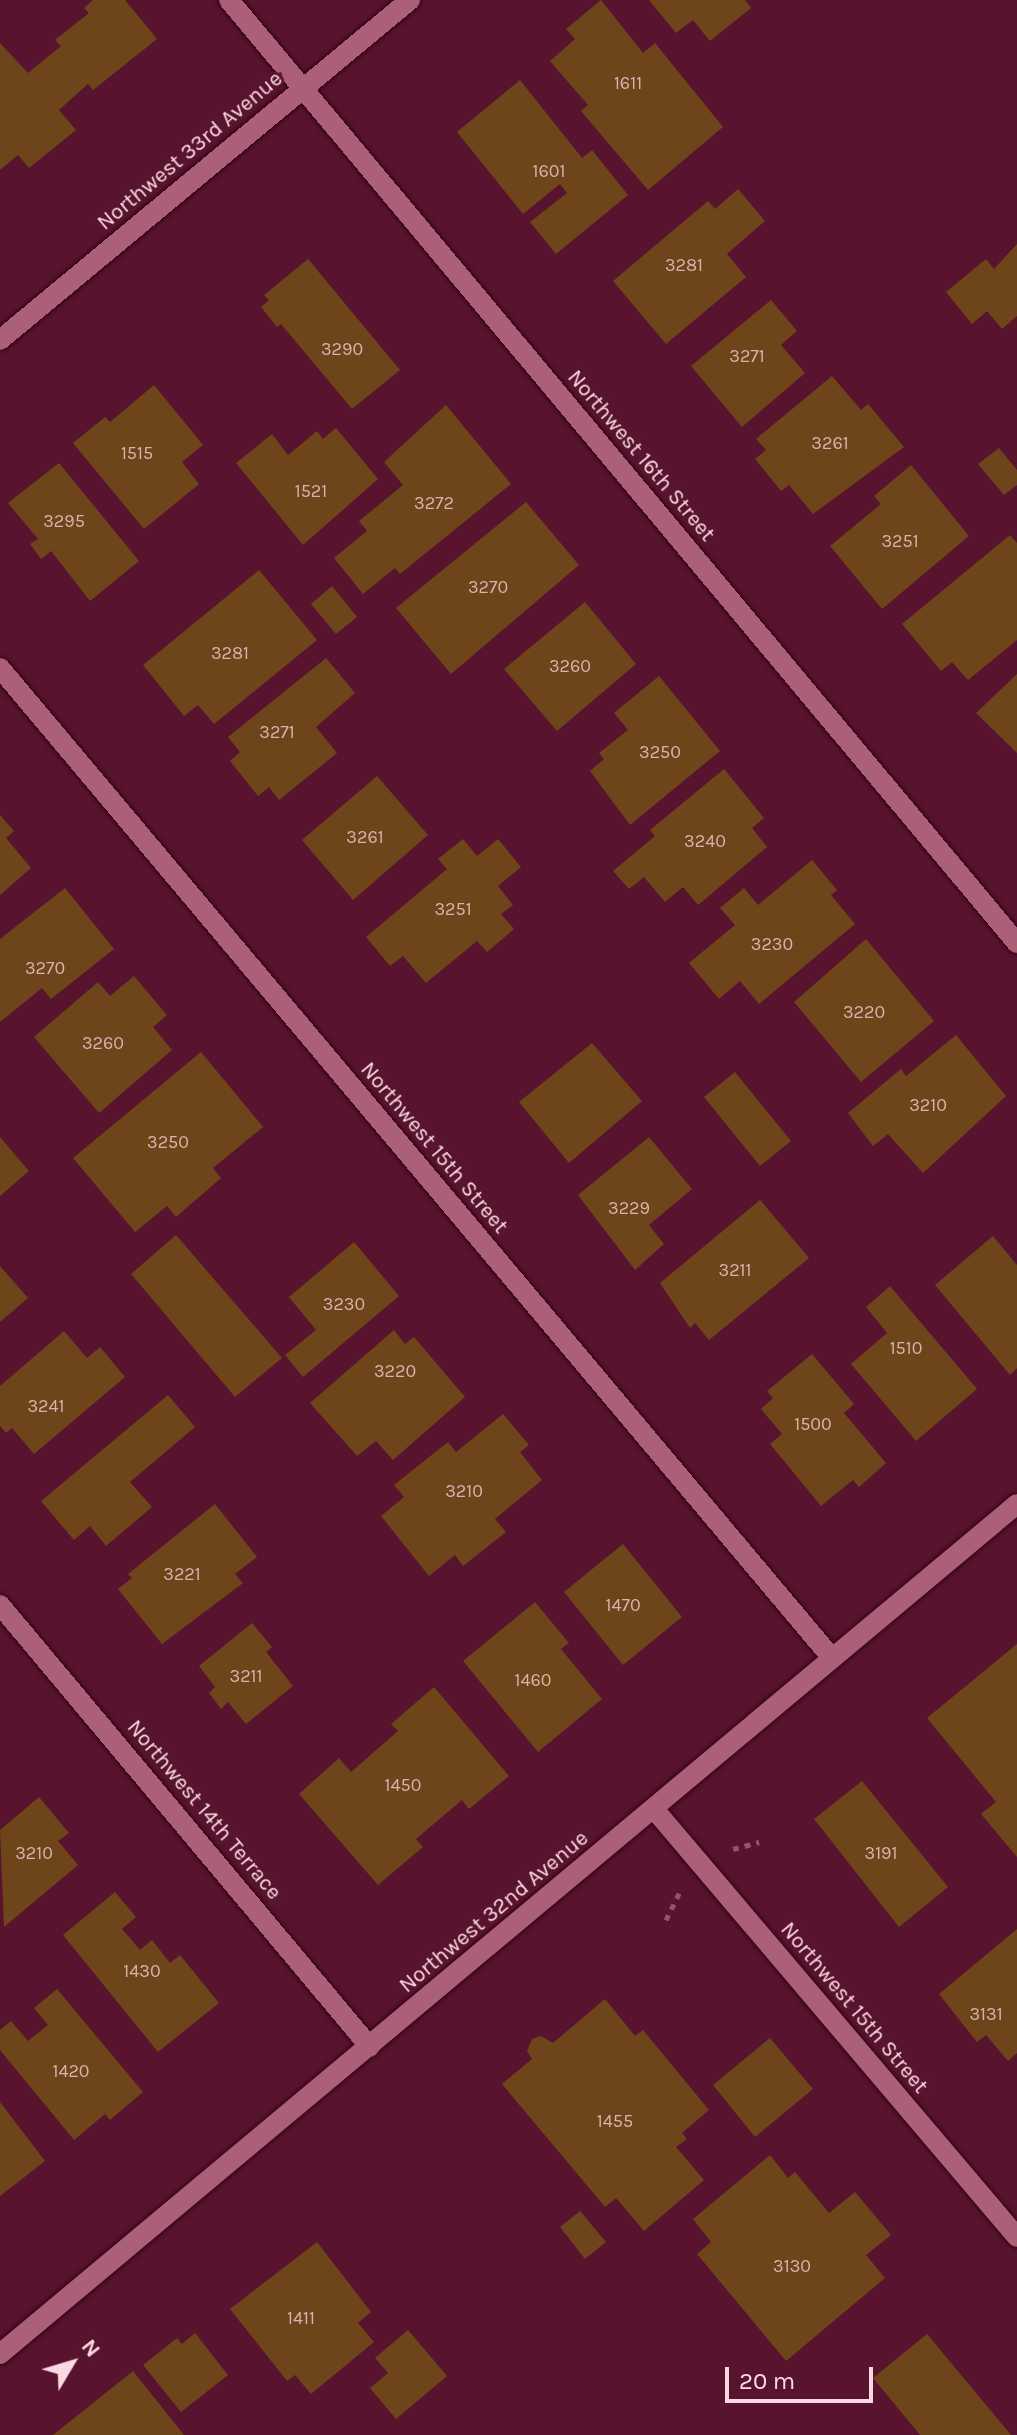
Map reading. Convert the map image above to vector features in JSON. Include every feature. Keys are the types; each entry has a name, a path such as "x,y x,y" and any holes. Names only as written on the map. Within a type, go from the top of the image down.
{"street":[{"name":"Northwest 16th Street","path":"229,0 1017,943"},
{"name":"Northwest 33rd Avenue","path":"0,340 410,0"},
{"name":"Northwest 15th Street","path":"0,668 832,1658"},
{"name":"Northwest 32nd Avenue","path":"0,2354 1017,1504"},
{"name":"Northwest 14th Terrace","path":"0,1605 370,2047"},
{"name":"Northwest 15th Street","path":"654,1809 1017,2237"}],"path":[{"path":"733,1850 759,1842"},
{"path":"666,1920 679,1892"}],"building":[{"path":"93,0 125,0 157,39 93,90 88,84 59,110 76,130 29,168 18,155 0,170 0,43 28,73 61,46 55,40 89,13 84,8"},
{"path":"601,0 643,53 655,43 723,127 648,190 581,111 588,105 550,61 575,39 566,29"},
{"path":"649,0 745,0 751,8 710,41 693,20 676,33"},
{"path":"520,80 582,158 592,150 628,195 556,254 530,222 567,193 560,184 523,214 457,132"},
{"path":"738,189 765,221 727,254 746,277 666,344 613,281 708,201 715,209"},
{"path":"1017,244 1017,316 1002,329 987,311 972,324 946,292 986,259 994,269"},
{"path":"308,259 400,370 352,409 281,324 277,327 261,307 269,300 264,295"},
{"path":"771,300 797,331 781,345 805,373 742,427 691,366"},
{"path":"832,376 861,410 868,404 904,447 813,514 789,485 781,491 755,459 766,450 756,439"},
{"path":"154,385 203,445 182,462 199,484 144,529 73,443 105,417 110,422"},
{"path":"446,405 511,484 400,574 395,568 363,594 334,558 367,531 359,521 403,485 384,462"},
{"path":"336,428 378,479 303,545 236,463 272,434 288,455 317,431 323,439"},
{"path":"999,448 1017,470 1017,485 1004,495 978,464"},
{"path":"59,463 139,561 90,601 51,551 41,559 30,544 38,539 8,503"},
{"path":"911,465 969,536 882,609 830,546 881,504 874,496"},
{"path":"526,502 579,565 451,674 396,608"},
{"path":"1010,535 1017,543 1017,640 968,680 952,662 941,671 902,624"},
{"path":"259,570 317,640 214,724 198,705 184,716 143,665"},
{"path":"332,586 357,617 336,634 311,604"},
{"path":"585,602 636,664 557,731 504,669"},
{"path":"326,658 355,693 316,727 337,753 279,800 269,787 258,796 230,761 240,752 228,737"},
{"path":"1017,674 1017,753 976,713"},
{"path":"659,676 720,751 630,825 590,771 604,759 599,753 628,730 614,713"},
{"path":"724,769 764,818 752,828 767,847 698,905 683,887 665,902 644,877 629,889 613,871 655,836 650,830"},
{"path":"377,776 428,835 353,900 302,840"},
{"path":"0,815 14,831 6,838 31,868 0,895"},
{"path":"463,839 477,856 498,839 521,867 498,886 513,905 501,914 514,929 487,952 477,941 426,983 403,956 390,966 366,937 447,869 438,859"},
{"path":"812,860 837,890 831,895 855,924 759,1004 740,981 719,999 689,963 735,925 720,908 744,888 758,905"},
{"path":"65,888 114,949 51,999 42,988 0,1022 0,939"},
{"path":"866,939 934,1021 861,1082 794,1002"},
{"path":"134,976 167,1015 153,1027 172,1050 99,1113 34,1037 98,982 110,996"},
{"path":"956,1035 1006,1096 923,1173 888,1134 873,1146 848,1113 901,1069 906,1076"},
{"path":"592,1043 642,1101 569,1163 519,1102"},
{"path":"201,1052 263,1127 213,1168 221,1178 176,1217 167,1206 135,1232 73,1158"},
{"path":"735,1072 791,1141 760,1166 704,1097"},
{"path":"0,1137 29,1171 0,1196"},
{"path":"649,1137 692,1189 649,1225 664,1244 635,1270 578,1195"},
{"path":"760,1200 809,1258 709,1340 695,1323 690,1328 660,1283"},
{"path":"176,1235 282,1358 235,1397 131,1274"},
{"path":"993,1236 1017,1265 1017,1368 1010,1375 935,1285"},
{"path":"354,1242 399,1296 303,1377 285,1355 316,1330 289,1297"},
{"path":"0,1266 28,1298 0,1322"},
{"path":"890,1286 977,1389 916,1441 851,1364 887,1333 866,1307"},
{"path":"394,1330 405,1344 414,1337 465,1397 393,1460 376,1441 357,1456 310,1403"},
{"path":"64,1331 87,1358 100,1347 125,1377 34,1454 12,1428 6,1433 0,1426 0,1386"},
{"path":"812,1354 854,1404 844,1413 886,1463 859,1487 853,1480 821,1506 770,1444 782,1434 761,1409 773,1398 767,1391"},
{"path":"168,1395 195,1427 130,1482 152,1507 106,1546 90,1526 74,1540 41,1501"},
{"path":"503,1414 529,1445 520,1452 542,1480 495,1519 506,1532 463,1566 455,1555 429,1576 381,1516 404,1497 394,1485 448,1442 456,1452"},
{"path":"215,1504 257,1557 235,1574 243,1583 162,1644 118,1589 132,1578 128,1574"},
{"path":"623,1544 682,1617 623,1665 564,1592"},
{"path":"535,1602 569,1643 561,1649 602,1699 538,1752 463,1661"},
{"path":"252,1623 272,1647 266,1652 293,1686 246,1724 228,1702 221,1709 209,1693 215,1687 199,1666"},
{"path":"1017,1644 1017,1857 981,1814 996,1802 927,1718"},
{"path":"434,1687 509,1776 469,1809 462,1800 416,1839 423,1847 378,1885 299,1794 339,1758 351,1772 398,1731 391,1724"},
{"path":"862,1781 948,1887 899,1927 814,1819"},
{"path":"39,1797 69,1833 58,1841 78,1865 4,1927 0,1830"},
{"path":"115,1892 136,1917 122,1929 140,1950 152,1940 170,1963 180,1955 219,2003 158,2052 63,1935"},
{"path":"1017,1929 1017,2053 1008,2061 986,2035 977,2042 939,1994"},
{"path":"57,1989 143,2092 110,2120 105,2114 74,2140 0,2050 0,2030 11,2021 28,2041 48,2025 34,2008"},
{"path":"605,1999 635,2036 643,2030 709,2110 682,2133 687,2139 676,2147 704,2180 644,2231 616,2198 605,2207 502,2084 532,2059 527,2051 532,2039 541,2036 553,2043"},
{"path":"770,2038 813,2089 755,2137 713,2085"},
{"path":"0,2102 45,2161 0,2196"},
{"path":"770,2155 788,2178 795,2172 829,2213 855,2192 891,2235 866,2255 885,2278 786,2361 697,2254 711,2242 693,2219"},
{"path":"580,2211 606,2242 585,2259 560,2227"},
{"path":"317,2242 371,2312 358,2323 374,2342 311,2394 295,2375 287,2381 230,2309"},
{"path":"408,2330 447,2376 396,2419 370,2388 388,2373 375,2358"},
{"path":"195,2333 228,2375 181,2412 143,2365 177,2338 182,2344"},
{"path":"927,2334 1011,2435 920,2435 873,2378"},
{"path":"133,2371 184,2435 53,2435"}]}
